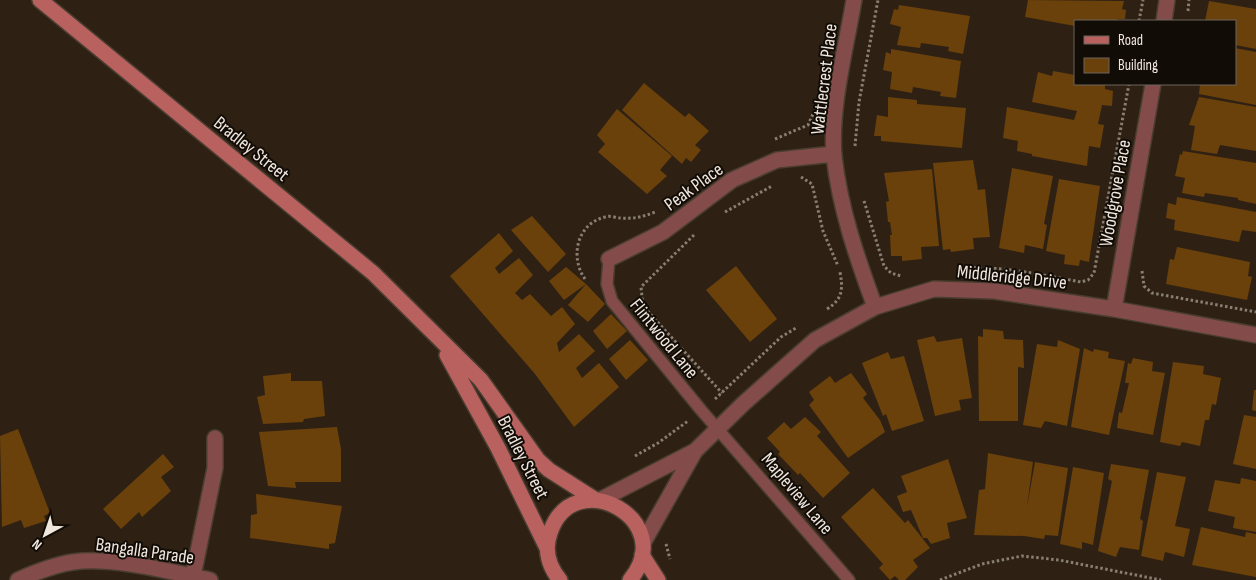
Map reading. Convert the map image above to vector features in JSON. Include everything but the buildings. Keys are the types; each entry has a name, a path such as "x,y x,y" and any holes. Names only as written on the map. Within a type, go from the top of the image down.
{"main road":[{"name":"Bradley Street","path":"40,0 373,273 481,380 538,460 549,470 598,500 611,502 629,514 638,528 643,549"},
{"name":"Bradley Street","path":"433,332 476,406 560,580"},
{"path":"544,580 552,528 561,514 574,505 598,500"},
{"path":"630,580 639,568 643,549"},
{"path":"643,549 658,580"}],"street":[{"name":"Wattlecrest Place","path":"854,0 836,110 834,154 842,208 875,307"},
{"path":"1164,20 1167,0"},
{"name":"Woodgrove Place","path":"1114,309 1153,85"},
{"name":"Peak Place","path":"609,260 663,232 711,194 738,177 777,160 834,154"},
{"name":"Middleridge Drive","path":"643,549 696,452 815,340 875,307 934,289 994,291 1114,309 1256,335"},
{"path":"193,576 215,468 215,438"},
{"name":"Middleridge Drive","path":"598,500 696,452"},
{"name":"Bangalla Parade","path":"18,580 48,568 75,562 122,564 210,580"}],"lane":[{"name":"Flintwood Lane","path":"609,260 607,284 612,301 719,429"},
{"name":"Mapleview Lane","path":"719,429 849,580"}],"path":[{"path":"855,152 859,102 878,0"},
{"path":"1139,20 1143,0"},
{"path":"963,268 983,267 1020,270 1081,282 1088,280 1094,273 1129,85"},
{"path":"768,142 808,125 814,107"},
{"path":"792,178 800,176 812,184 823,231 840,270 841,296 826,310"},
{"path":"717,217 778,183"},
{"path":"863,196 884,266 899,277 905,276"},
{"path":"585,279 577,269 575,253 581,236 593,223 606,216 642,218 662,206"},
{"path":"695,235 641,287 643,306 722,393"},
{"path":"1143,267 1144,286 1152,293 1256,312"},
{"path":"635,456 658,444 702,410 781,337 800,326"},
{"path":"665,536 666,547 672,566"},
{"path":"940,580 982,564 1022,556 1059,560 1161,580"}]}
